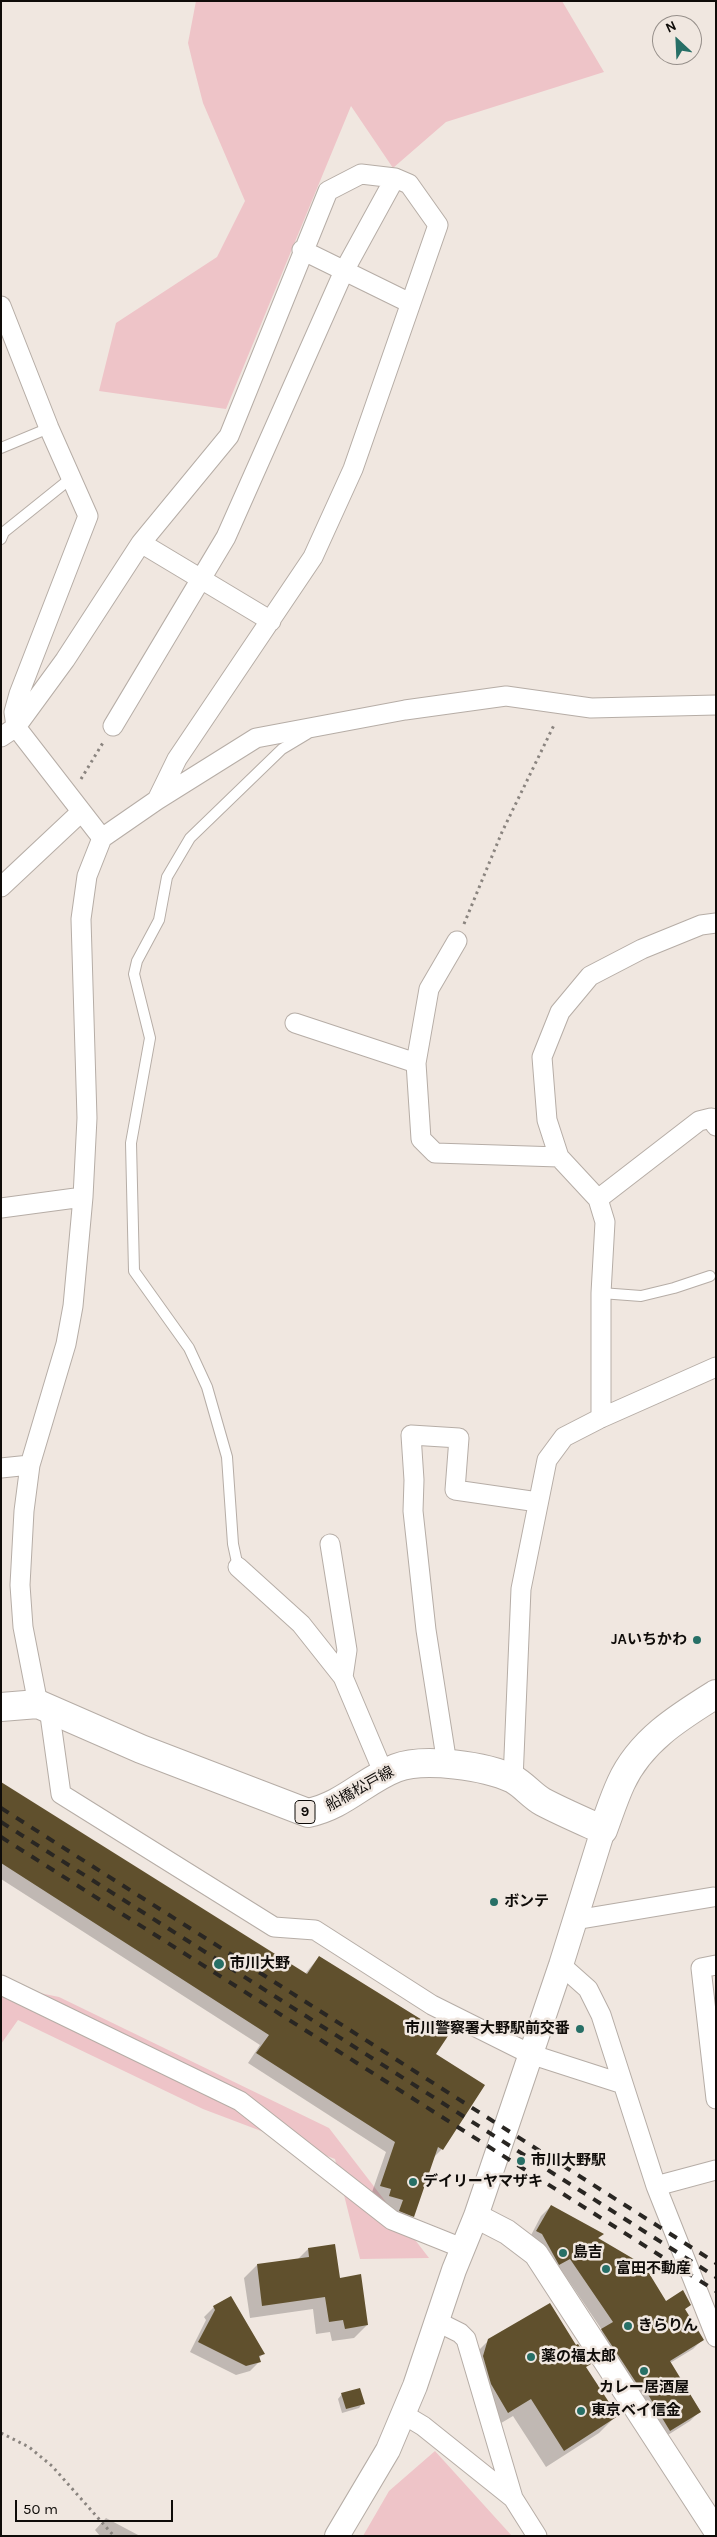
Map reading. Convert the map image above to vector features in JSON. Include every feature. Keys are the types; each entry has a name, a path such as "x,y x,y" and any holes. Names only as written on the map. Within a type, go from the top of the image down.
{"main road":[{"path":"602,1830 622,1781 640,1753 659,1733 716,1694"},
{"name":"船橋松戸線","path":"1,1707 44,1706 142,1749 308,1813 322,1810 350,1796 396,1767 414,1764 447,1764 492,1773 513,1780 542,1802 602,1830"}],"street":[{"path":"9,732 65,660 141,543 229,436 302,250 328,191 361,174 395,178 409,184 438,225 353,468 313,558 177,759 157,800"},
{"path":"113,726 226,537 344,272 395,178"},
{"path":"302,250 410,303"},
{"path":"1,306 70,479 88,516 19,694 9,732"},
{"path":"141,543 271,621"},
{"path":"623,2084 530,2054 432,2005 316,1930 274,1927 61,1794 44,1706 24,1627 20,1585 24,1511 30,1465 66,1344 73,1306 83,1197 87,1118 80,919 87,876 102,838 157,800 256,738 324,725 506,696 591,708 716,704"},
{"path":"9,732 75,804 102,838"},
{"path":"1,887 75,804"},
{"path":"601,1418 601,1293 605,1222 598,1199 559,1157 547,1120 542,1057 560,1012 590,976 642,949 701,925 716,923"},
{"path":"457,941 429,989 416,1063 421,1139 436,1153 559,1157"},
{"path":"296,1023 416,1063"},
{"path":"598,1199 699,1121 711,1118 716,1126"},
{"path":"1,1208 83,1197"},
{"path":"513,1780 522,1589 547,1460 564,1437 601,1418 716,1367"},
{"path":"447,1764 426,1630 414,1520 411,1435 459,1438 455,1490 538,1502"},
{"path":"1,1468 30,1465"},
{"path":"330,1544 347,1650 344,1677"},
{"path":"238,1567 301,1624 344,1677 384,1774"},
{"path":"337,2536 388,2450 438,2322 561,1965 602,1830"},
{"path":"574,1920 713,1897"},
{"path":"561,1965 588,1990 601,2015 656,2186 716,2337"},
{"path":"716,1965 701,1968 716,2099"},
{"path":"1,1986 240,2101 392,2220 462,2248"},
{"path":"656,2186 716,2170"},
{"path":"476,2216 507,2232 536,2254 716,2530"},
{"path":"438,2322 466,2338 513,2498 536,2536"},
{"path":"403,2414 423,2426 513,2498"}],"lane":[{"path":"1,448 49,428"},
{"path":"1,539 4,532 70,479"},
{"path":"238,1567 233,1544 227,1457 207,1387 189,1348 134,1271 131,1143 150,1038 134,974 137,961 159,920 167,877 190,838 282,749 324,725"},
{"path":"601,1293 641,1296 674,1288 710,1276"}],"path":[{"path":"457,941 502,832 564,704"},
{"path":"75,804 113,726"},
{"path":"1,2433 29,2447 52,2466 114,2536"}],"shaded area":[{"path":"196,1 562,1 604,72 446,122 393,168 351,106 226,409 99,391 116,323 217,257 245,201 203,103 194,68 188,43"},
{"path":"1,1985 59,1997 329,2128 429,2258 360,2259 335,2159 203,2109 18,2020 1,2044"},
{"path":"435,2451 512,2536 363,2536 389,2491"}],"building":[{"name":"市川大野","path":"1,1782 307,1974 319,1956 448,2036 436,2054 485,2085 443,2150 438,2147 414,2217 399,2211 403,2200 389,2196 391,2189 380,2186 395,2142 256,2053 269,2035 1,1863"},
{"path":"551,2205 604,2234 598,2238 644,2265 666,2301 683,2290 691,2305 685,2309 704,2340 670,2361 701,2412 670,2431 644,2388 641,2390 601,2329 613,2322 570,2259 559,2265 542,2234 536,2231"},
{"path":"335,2244 340,2278 361,2274 368,2325 345,2329 343,2320 329,2322 325,2297 262,2306 257,2264 309,2257 308,2248"},
{"path":"231,2296 265,2354 259,2356 261,2362 246,2366 198,2342 215,2310 213,2306"},
{"path":"550,2303 576,2345 578,2344 591,2364 586,2367 618,2416 564,2451 531,2399 508,2413 491,2384 483,2356 488,2339"},
{"path":"360,2388 365,2404 346,2409 341,2393"}],"railway":[{"path":"1,1808 716,2263"},
{"path":"1,1822 716,2277"},
{"path":"1,1837 716,2291"}],"place":[{"name":"JAいちかわ","path":"697,1640"},
{"name":"ボンテ","path":"494,1902"},
{"name":"市川大野","path":"219,1964"},
{"name":"市川警察署大野駅前交番","path":"580,2029"},
{"name":"市川大野駅","path":"521,2161"},
{"name":"デイリーヤマザキ","path":"413,2182"},
{"name":"島吉","path":"563,2253"},
{"name":"富田不動産","path":"606,2269"},
{"name":"きらりん","path":"628,2326"},
{"name":"薬の福太郎","path":"531,2357"},
{"name":"カレー居酒屋","path":"644,2371"},
{"name":"東京ベイ信金","path":"581,2411"}]}
